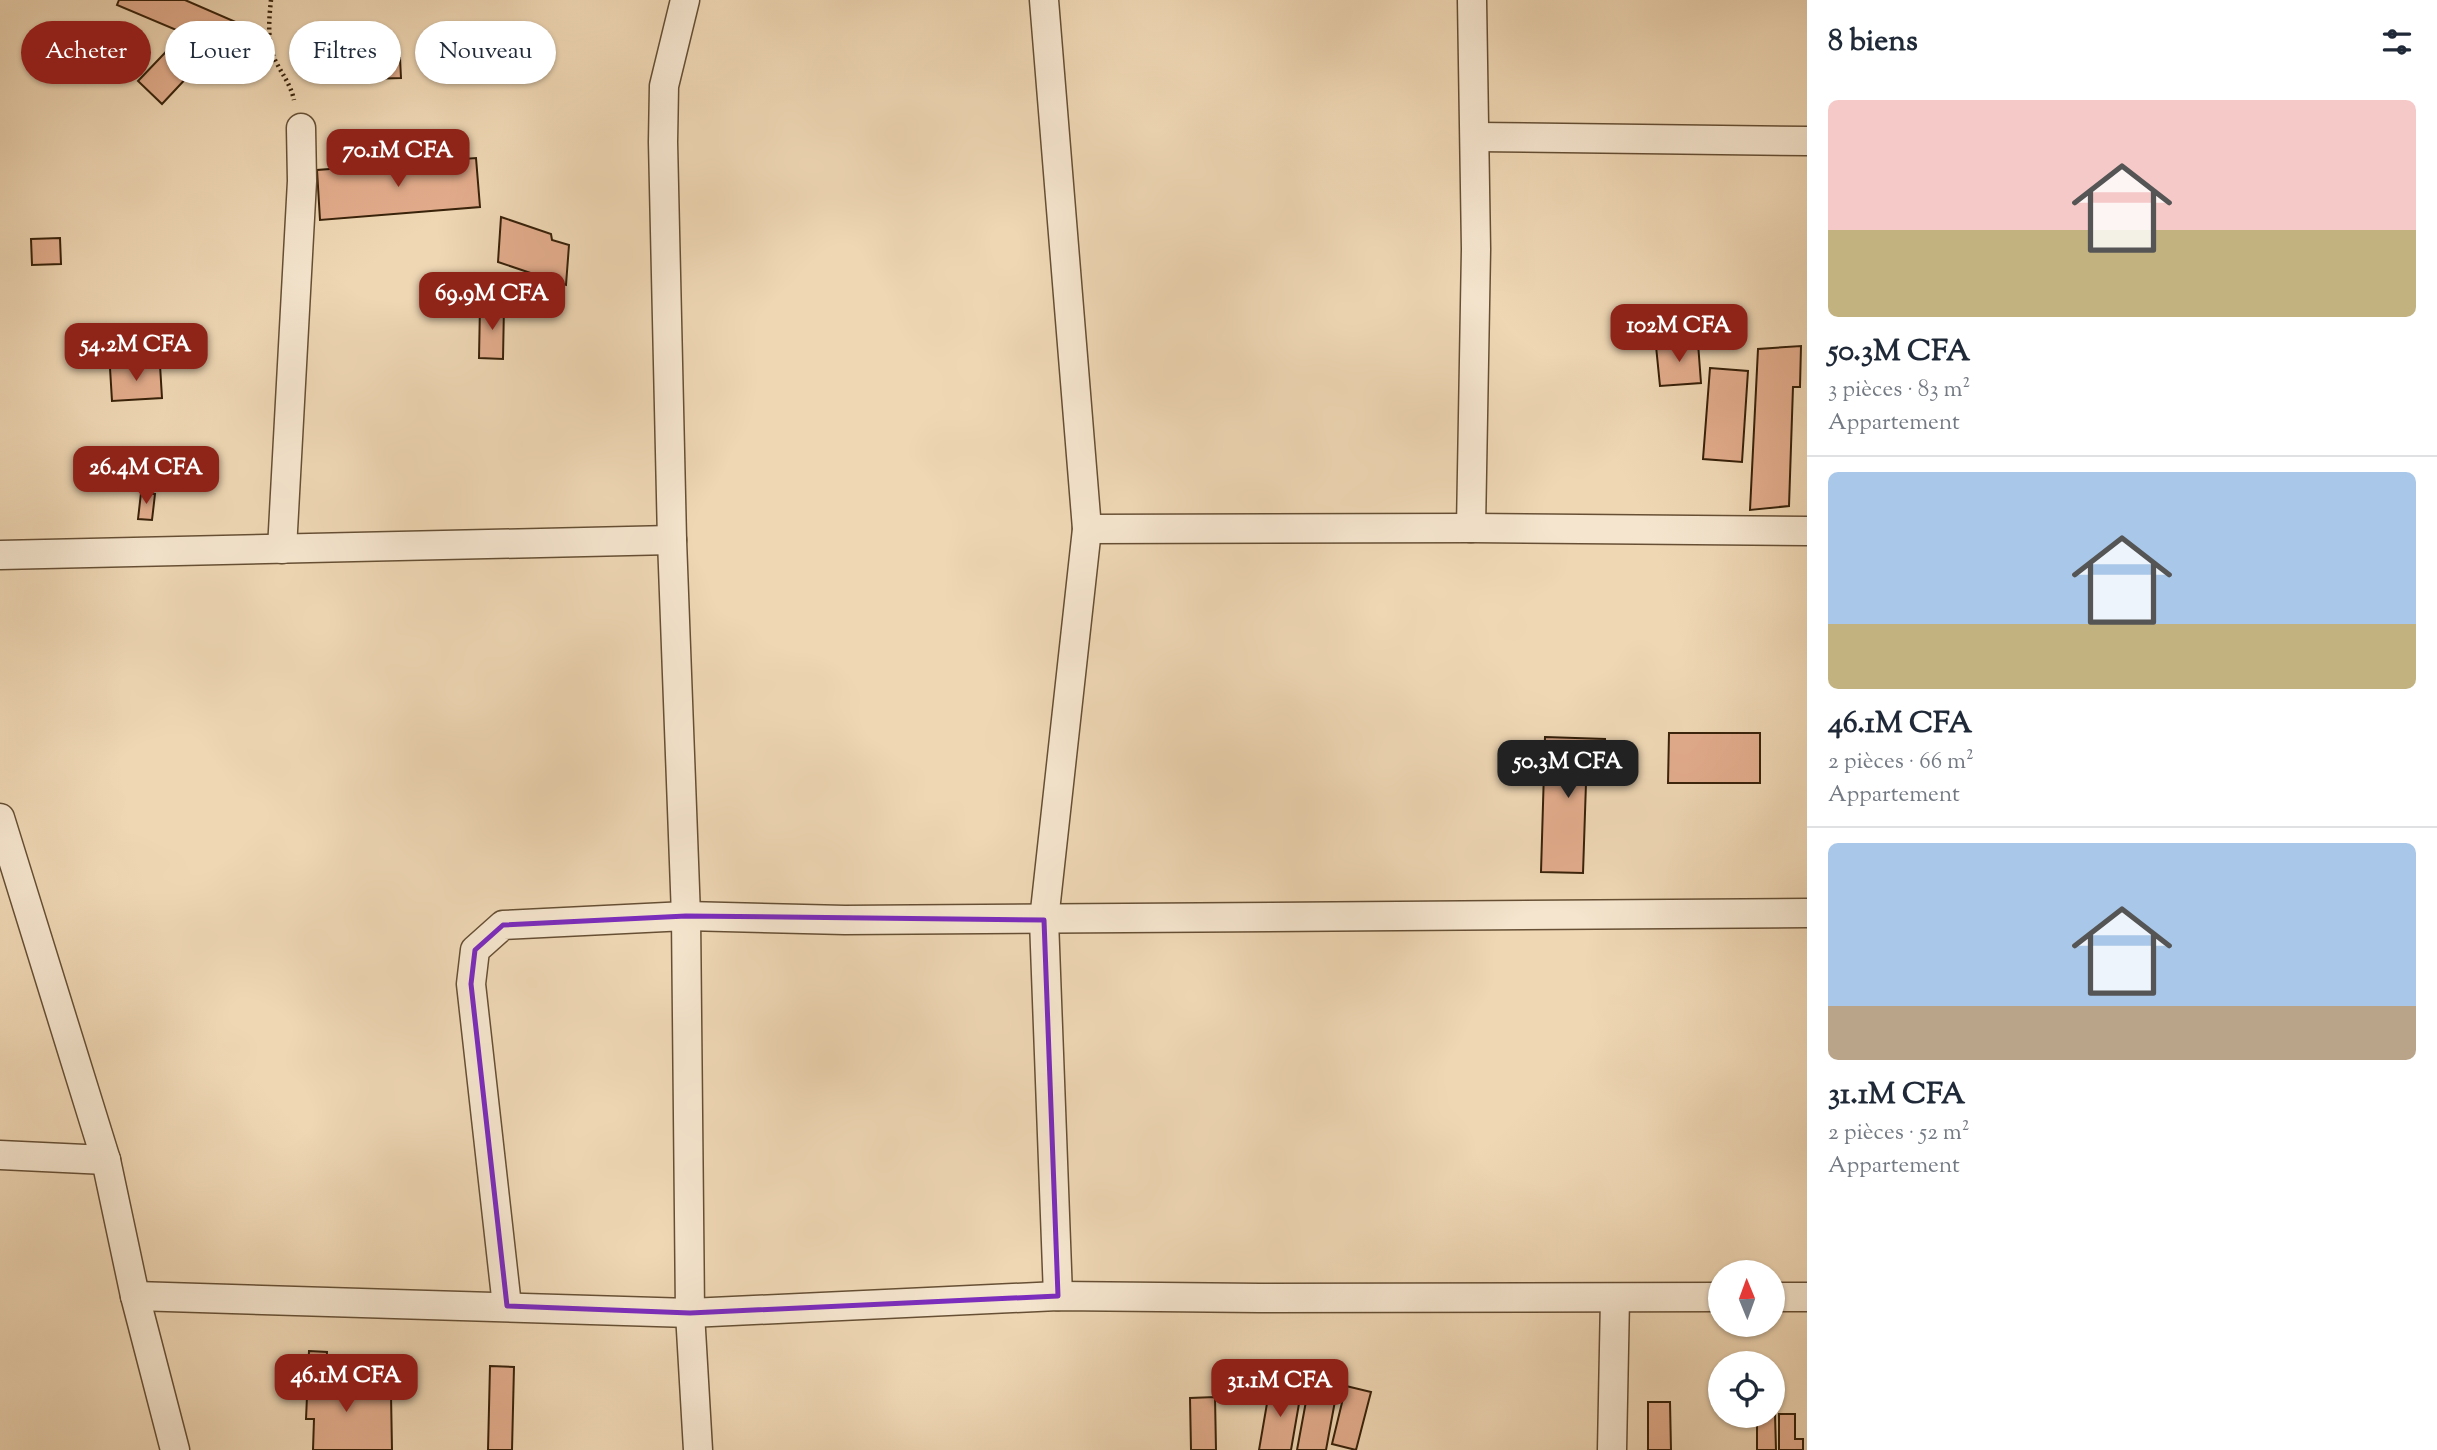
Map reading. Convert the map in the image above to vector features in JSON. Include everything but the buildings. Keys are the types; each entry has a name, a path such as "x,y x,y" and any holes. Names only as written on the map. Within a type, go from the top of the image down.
{"street":[{"path":"685,0 671,55 664,98 672,540 686,916 690,1313 698,1450"},
{"path":"1044,0 1087,529 1044,920 1058,1296"},
{"path":"1471,528 1476,137 1472,0"},
{"path":"282,548 302,181 301,128"},
{"path":"1476,137 1807,141"},
{"path":"1087,529 1807,531"},
{"path":"0,555 672,540"},
{"path":"0,818 106,1160 135,1296 175,1450"},
{"path":"507,1306 471,984 475,950 503,925 686,916 845,920 1044,920 1807,913"},
{"path":"0,1155 106,1160"},
{"path":"135,1296 690,1313 1058,1296 1708,1297"},
{"path":"1785,1297 1807,1297"},
{"path":"1612,1450 1615,1298"}],"path":[{"path":"271,0 269,18 273,57 292,90 301,128"}],"highlighted area":[{"path":"686,916 1044,920 1058,1296 690,1313 507,1306 471,984 475,950 503,925"}]}
